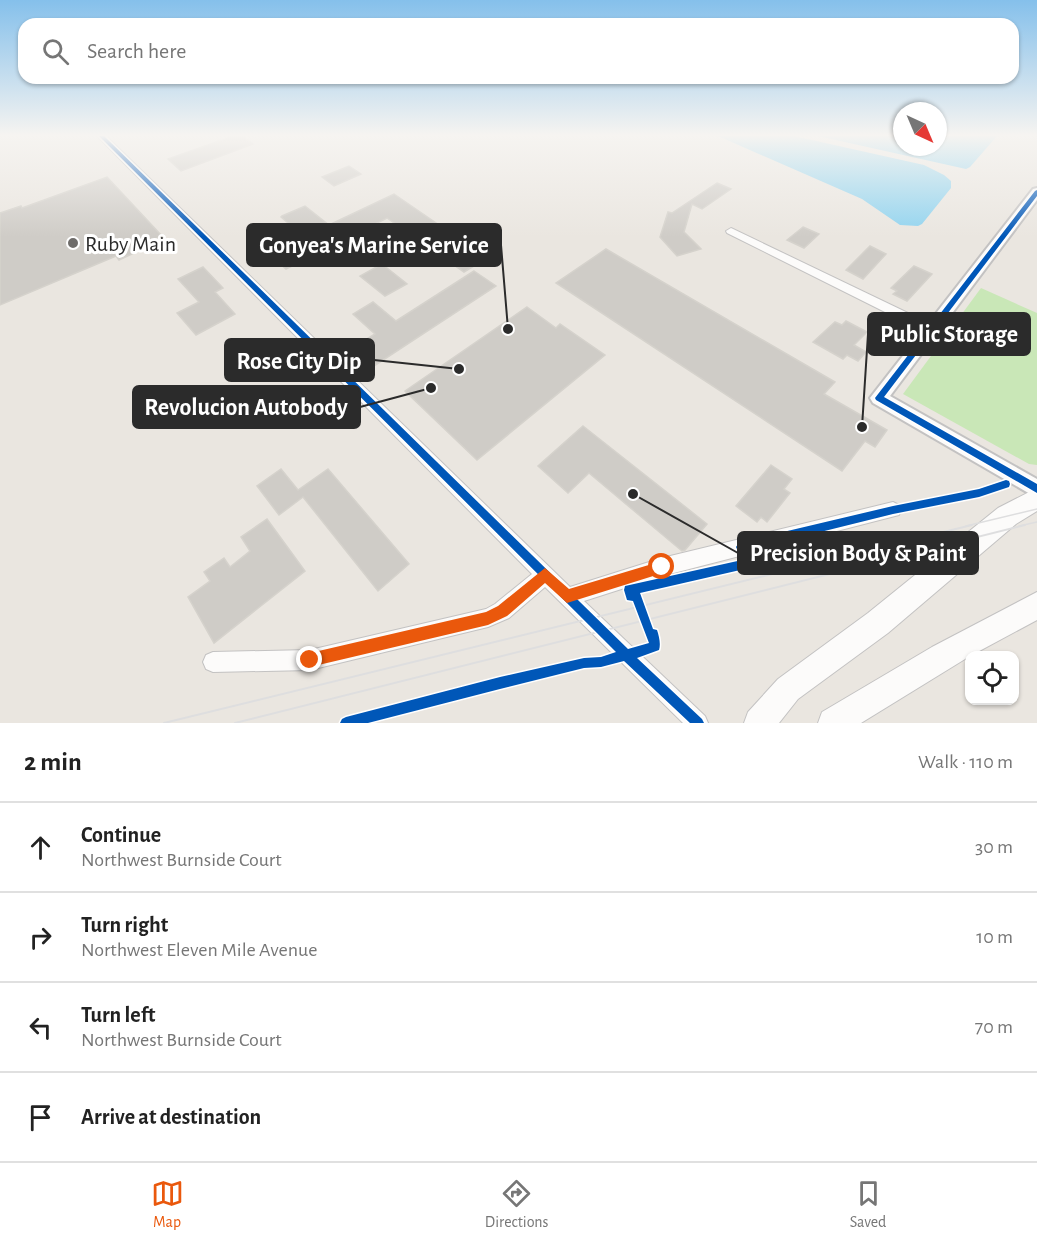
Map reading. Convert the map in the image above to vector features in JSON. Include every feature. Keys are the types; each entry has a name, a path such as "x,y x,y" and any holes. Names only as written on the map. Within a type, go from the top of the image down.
{"main road":[{"path":"759,723 788,689 878,623 1007,516 1037,499"},
{"path":"833,723 942,657 1037,605"}],"street":[{"path":"135,170 567,597 698,723"},
{"path":"1037,192 879,398 1037,489"},
{"path":"731,231 930,329"},
{"path":"567,597 662,567 893,510"},
{"path":"213,662 310,660 488,618 502,611 545,575"}],"green space":[{"path":"981,288 1037,313 1037,465 1029,464 903,394"}],"water":[{"path":"795,170 933,170 951,181 951,188 918,226 900,225 862,199"}],"building":[{"path":"340,170 355,170 361,174 334,186 322,177"},
{"name":"Ruby Main","path":"107,177 162,236 132,249 134,253 119,260 116,256 0,305 0,213 21,206 22,208"},
{"path":"717,183 731,189 702,209 692,204 684,232 701,249 677,256 660,237 668,212 672,213"},
{"path":"394,194 487,258 464,272 387,218 286,269 269,254 294,242 283,233 294,228 282,216 305,206 329,225"},
{"path":"803,227 819,234 804,248 787,240"},
{"path":"870,246 886,254 863,279 846,270"},
{"path":"606,249 835,382 824,394 887,430 875,447 865,441 842,471 556,283"},
{"path":"382,264 407,284 385,296 360,276"},
{"path":"914,266 932,274 907,301 893,294 897,291 891,288"},
{"path":"203,267 223,288 215,292 235,314 196,335 177,313 199,302 178,279"},
{"path":"474,271 496,286 374,366 354,347 375,334 353,314 373,302 396,321"},
{"path":"527,307 556,328 560,324 605,355 477,460 405,391"},
{"path":"846,321 867,332 854,345 866,352 858,361 847,355 843,359 813,342 835,322 842,325"},
{"path":"583,426 707,524 685,550 682,551 589,473 568,493 538,466"},
{"path":"771,465 792,479 784,489 790,493 767,522 761,517 757,522 736,506"},
{"path":"281,469 298,490 328,469 409,564 378,591 303,497 279,515 257,486"},
{"path":"267,519 305,571 214,643 188,597 210,581 204,572 224,558 230,567 250,551 241,537"}],"tram line":[{"path":"966,526 1037,509"},
{"path":"1019,526 1037,522"},
{"path":"164,723 972,525"},
{"path":"235,723 1025,525"}],"cycle path":[{"path":"135,170 626,655 698,723"},
{"path":"1037,192 879,398 1037,489"},
{"path":"346,723 500,683 584,663 601,662 648,649 655,646 653,634 650,634 636,595 631,596 629,590 749,563 741,547 893,510 979,493 1006,484"}],"place":[{"name":"Ruby Main","path":"73,243"},
{"name":"Gonyea's Marine Service","path":"508,329"},
{"name":"Rose City Dip","path":"459,369"},
{"name":"Revolucion Autobody","path":"431,388"},
{"name":"Public Storage","path":"862,427"},
{"name":"Precision Body & Paint","path":"633,494"}],"route":[{"path":"310,660 488,618 502,611 545,575 567,597 662,567"}]}
